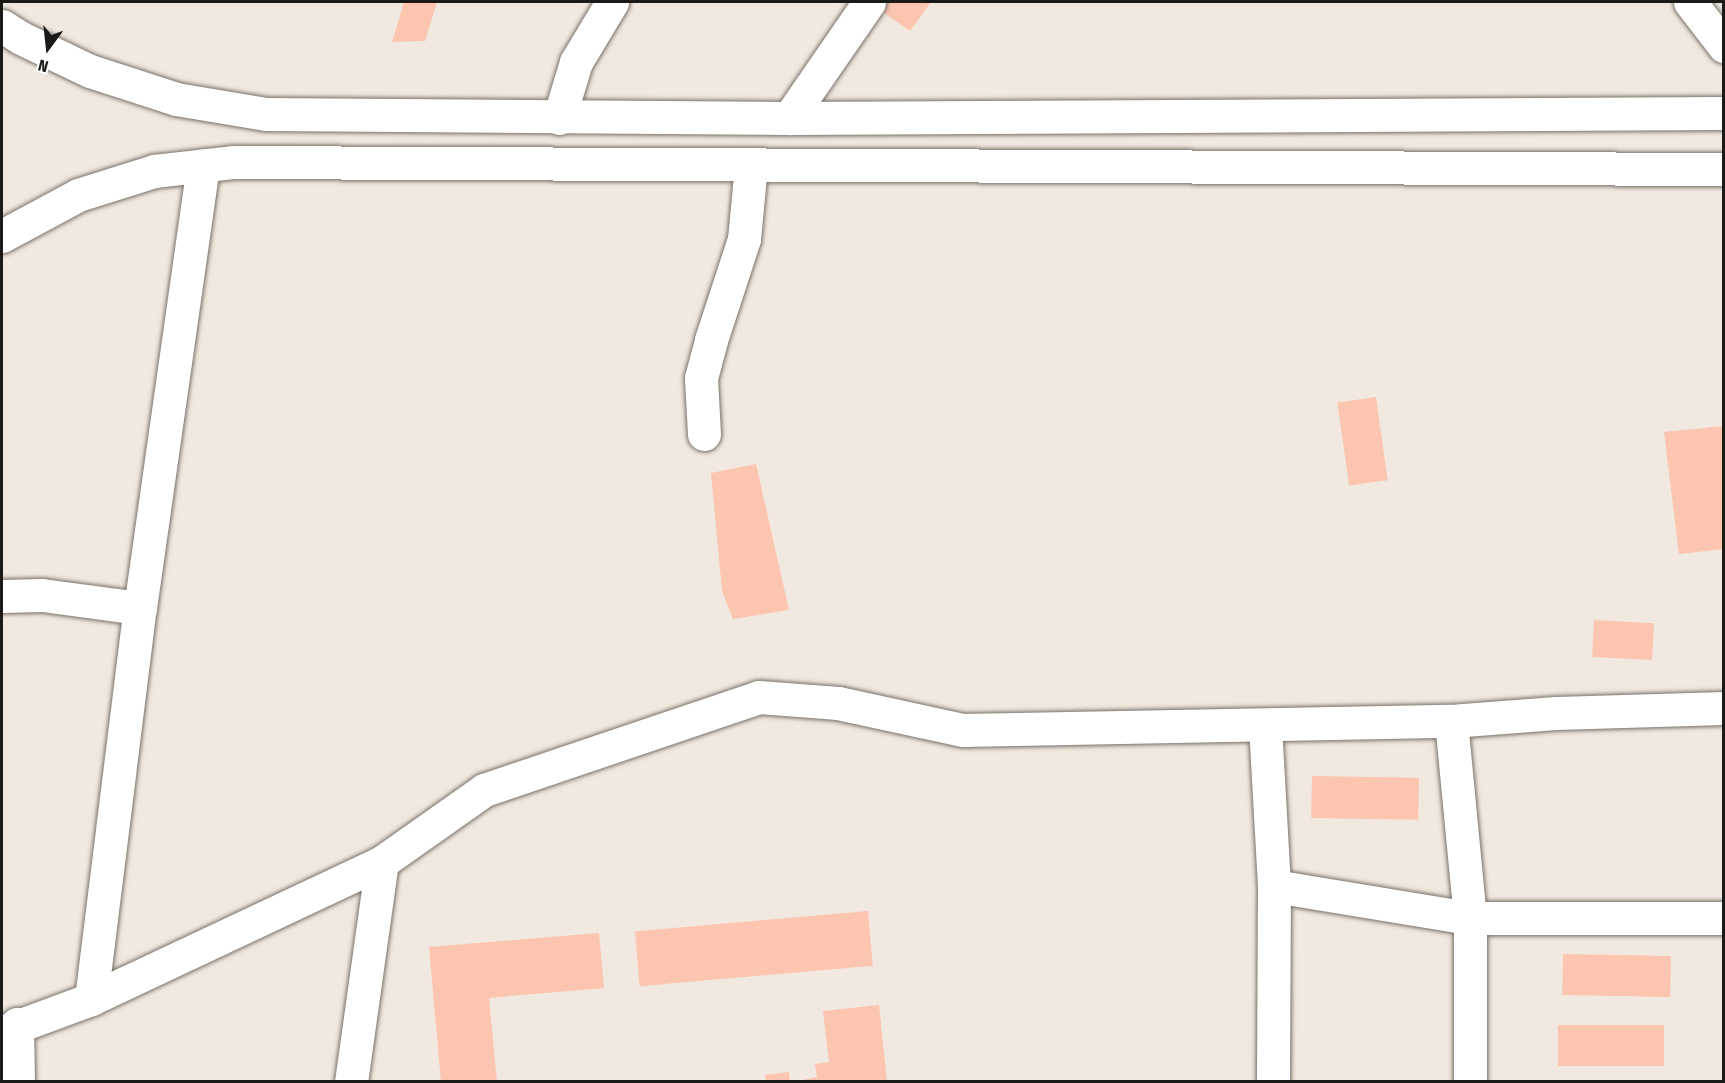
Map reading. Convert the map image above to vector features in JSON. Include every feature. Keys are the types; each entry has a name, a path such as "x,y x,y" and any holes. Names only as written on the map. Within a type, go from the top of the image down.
{"street":[{"path":"559,118 576,62 612,2"},
{"path":"789,118 869,2"},
{"path":"1690,2 1724,46"},
{"path":"2,26 21,38 90,71 176,99 266,114 789,118 1724,113"},
{"path":"2,236 78,195 154,171 234,162 1724,169"},
{"path":"91,999 140,608 203,165"},
{"path":"704,434 701,378 744,239 751,165"},
{"path":"2,596 42,595 140,608"},
{"path":"18,1082 9,1028 91,999 382,862 483,790 759,697 838,703 963,730 1451,721 1556,713 1724,708"},
{"path":"1451,721 1470,918 1470,1082"},
{"path":"1265,725 1274,886 1273,1082"},
{"path":"351,1082 382,862"},
{"path":"1274,886 1470,918 1724,918"}],"building":[{"path":"404,2 437,2 425,41 392,42"},
{"path":"881,2 931,2 910,31 877,8"},
{"path":"1376,397 1388,480 1349,486 1337,402"},
{"path":"1724,426 1724,549 1679,554 1664,432"},
{"path":"756,464 789,610 733,619 722,591 711,473"},
{"path":"1594,620 1654,623 1652,660 1592,657"},
{"path":"1312,776 1419,778 1418,820 1311,818"},
{"path":"868,911 873,966 640,986 635,931"},
{"path":"599,933 604,988 489,998 497,1082 441,1082 429,947"},
{"path":"1563,954 1671,956 1670,997 1562,995"},
{"path":"879,1005 887,1082 794,1082 817,1077 815,1064 829,1062 823,1011"},
{"path":"1558,1025 1664,1025 1664,1066 1558,1066"},
{"path":"789,1072 790,1082 766,1082 765,1075"}]}
